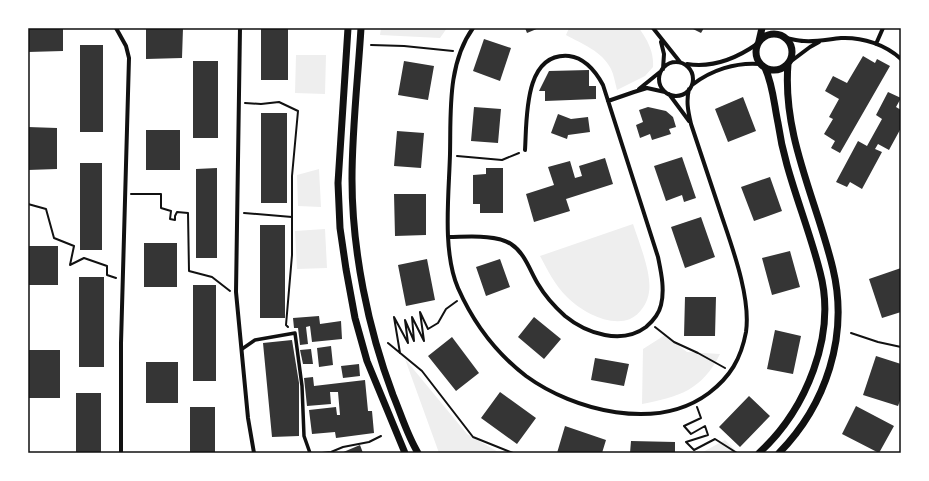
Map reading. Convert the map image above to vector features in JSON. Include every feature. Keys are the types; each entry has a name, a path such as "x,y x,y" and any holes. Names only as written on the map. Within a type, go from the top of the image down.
{"street":[{"path":"116,28 126,46 129,58 122,280 121,453"},
{"path":"240,28 236,297 248,418 254,453"},
{"path":"348,28 338,165 340,228 350,293 360,339 373,378 405,453"},
{"path":"361,28 352,163 356,238 365,298 373,334 385,374 408,434 418,453"},
{"path":"473,28 460,51 452,91 449,257 457,285 472,317 489,340 507,360 526,376 543,387 562,396 605,410 628,414 648,414 668,412 695,402 717,387 731,372 741,352 746,330 744,289 737,261 691,124 687,99 689,89"},
{"path":"653,28 680,62"},
{"path":"759,453 787,423 807,388 818,359 824,305 821,272 786,163 778,126 772,86 756,56 756,50 762,28"},
{"path":"779,453 791,442 804,423 822,391 833,355 838,322 833,270 802,169 788,104 787,91 789,63 793,50 791,44 780,28"},
{"path":"876,44 883,28"},
{"path":"634,92 644,86 669,63 680,62 697,65 710,64 733,58 766,35 773,33 805,41 843,38 859,39 876,44 894,52 901,59"},
{"path":"660,38 664,54 660,83 662,88 691,124"},
{"path":"608,101 647,88 676,96 682,94 711,72 739,64 747,63 774,70 780,70 810,47 825,40"},
{"path":"449,237 502,239 512,244 526,261 538,285 556,308 566,317 579,325 607,335 620,337 636,333 651,323 658,314 661,304 661,273 658,257 603,85 593,68 585,62 569,56 559,57 545,63 535,76 529,96 525,150"},
{"path":"685,64 692,72 692,85"},
{"path":"242,349 255,340 295,333 302,386 304,436 310,453"}],"path":[{"path":"371,45 404,46 460,51"},
{"path":"239,103 261,104 279,102 298,111 292,176 292,255 286,325 295,333"},
{"path":"450,155 502,160 525,150"},
{"path":"125,193 161,194 161,208 172,211 170,219 175,220 177,212 188,213 189,271 212,277 223,284 236,297"},
{"path":"28,204 46,209 54,238 74,246 70,265 84,258 107,266 107,275 122,280"},
{"path":"237,212 292,217"},
{"path":"400,353 394,317 408,343 405,320 414,341 412,317 424,341 420,312 428,329 438,323 446,309 463,298"},
{"path":"651,323 674,342 698,353 731,372"},
{"path":"850,333 878,342 901,347"},
{"path":"388,343 422,371 473,437 514,453"},
{"path":"695,402 700,418 684,426 691,434 705,426 708,435 686,442 694,450 715,439 737,453"},
{"path":"322,453 369,442 381,436"}],"shaded area":[{"path":"381,28 447,28 440,38 380,35"},
{"path":"569,28 639,28 650,47 653,67 645,76 617,90 612,71 607,63 597,53 566,35"},
{"path":"296,55 326,55 325,94 295,93"},
{"path":"319,169 321,207 298,206 297,175"},
{"path":"633,224 649,276 649,292 647,300 643,308 630,319 622,321 605,320 588,313 573,303 555,283 540,256"},
{"path":"325,229 327,268 297,269 295,231"},
{"path":"665,335 687,352 720,354 705,376 688,390 678,395 642,404 643,349"},
{"path":"405,359 467,434 500,453 439,453"},
{"path":"725,440 738,453 701,453"}],"building":[{"path":"28,28 63,28 63,51 28,52"},
{"path":"146,28 183,28 182,58 146,59"},
{"path":"261,28 288,28 288,80 261,80"},
{"path":"525,28 539,28 527,33"},
{"path":"691,28 704,28 701,33"},
{"path":"484,39 511,48 500,81 473,71"},
{"path":"80,45 103,45 103,132 80,132"},
{"path":"863,56 875,63 877,59 890,66 840,153 831,148 835,141 824,134 833,119 829,117 839,99 825,91 833,76 847,83"},
{"path":"193,61 218,61 218,138 193,138"},
{"path":"404,61 434,66 428,100 398,95"},
{"path":"589,70 589,86 596,86 596,99 545,101 545,91 539,91 549,71"},
{"path":"888,92 901,98 896,107 901,110 901,128 889,150 878,144 875,149 882,152 862,189 850,182 847,187 836,182 858,141 867,146 882,119 876,115"},
{"path":"743,97 756,131 728,142 715,109"},
{"path":"474,107 501,109 498,143 471,141"},
{"path":"648,107 666,111 673,117 676,127 669,129 671,134 652,140 650,134 640,138 636,125 643,122 639,110"},
{"path":"261,113 287,113 287,203 261,203"},
{"path":"558,114 571,119 588,117 590,132 568,135 567,139 551,133"},
{"path":"28,127 57,128 57,169 28,170"},
{"path":"146,130 180,130 180,170 146,170"},
{"path":"397,131 424,133 421,168 394,166"},
{"path":"682,157 696,198 684,202 682,195 666,201 654,166"},
{"path":"605,158 613,184 566,199 570,211 534,222 526,194 554,185 548,167 570,161 575,178 582,176 579,166"},
{"path":"80,163 102,163 102,250 80,250"},
{"path":"217,168 217,258 196,258 196,169"},
{"path":"486,168 503,168 503,213 480,213 480,204 473,204 473,175 486,174"},
{"path":"770,177 782,211 754,221 741,187"},
{"path":"394,194 426,194 426,235 395,236"},
{"path":"701,217 715,257 685,268 671,227"},
{"path":"260,225 285,225 285,318 260,318"},
{"path":"144,243 177,243 177,287 144,287"},
{"path":"28,246 58,246 58,285 28,285"},
{"path":"790,251 800,287 772,295 762,258"},
{"path":"427,259 435,300 406,306 398,265"},
{"path":"500,259 510,287 486,296 476,267"},
{"path":"901,268 901,312 882,318 869,279"},
{"path":"79,277 104,277 104,367 79,367"},
{"path":"193,285 216,285 216,381 193,381"},
{"path":"685,297 716,297 715,336 684,336"},
{"path":"319,316 320,324 341,321 342,339 312,342 310,326 306,327 308,344 300,345 298,328 294,328 293,318"},
{"path":"534,317 561,339 544,359 518,337"},
{"path":"775,330 801,336 793,374 767,369"},
{"path":"452,337 479,373 456,391 428,356"},
{"path":"292,340 299,383 299,436 272,437 263,343"},
{"path":"331,346 333,365 319,367 317,348"},
{"path":"311,349 313,364 303,364 300,350"},
{"path":"28,350 60,350 60,398 28,398"},
{"path":"876,356 901,364 901,398 898,406 863,395"},
{"path":"595,358 629,364 624,386 591,380"},
{"path":"146,362 178,362 178,403 146,403"},
{"path":"359,364 360,376 343,378 341,366"},
{"path":"313,377 314,386 365,380 368,411 372,411 374,433 336,438 335,432 312,434 309,410 336,407 337,415 340,415 338,392 330,392 331,404 307,406 304,378"},
{"path":"500,392 536,418 517,444 481,418"},
{"path":"76,393 101,393 101,453 76,453"},
{"path":"749,396 770,416 740,447 719,427"},
{"path":"856,406 894,426 879,453 842,434"},
{"path":"190,407 215,407 215,453 190,453"},
{"path":"565,426 606,440 602,453 557,453"},
{"path":"631,441 675,442 675,453 630,453"},
{"path":"360,445 363,453 341,453"}]}
